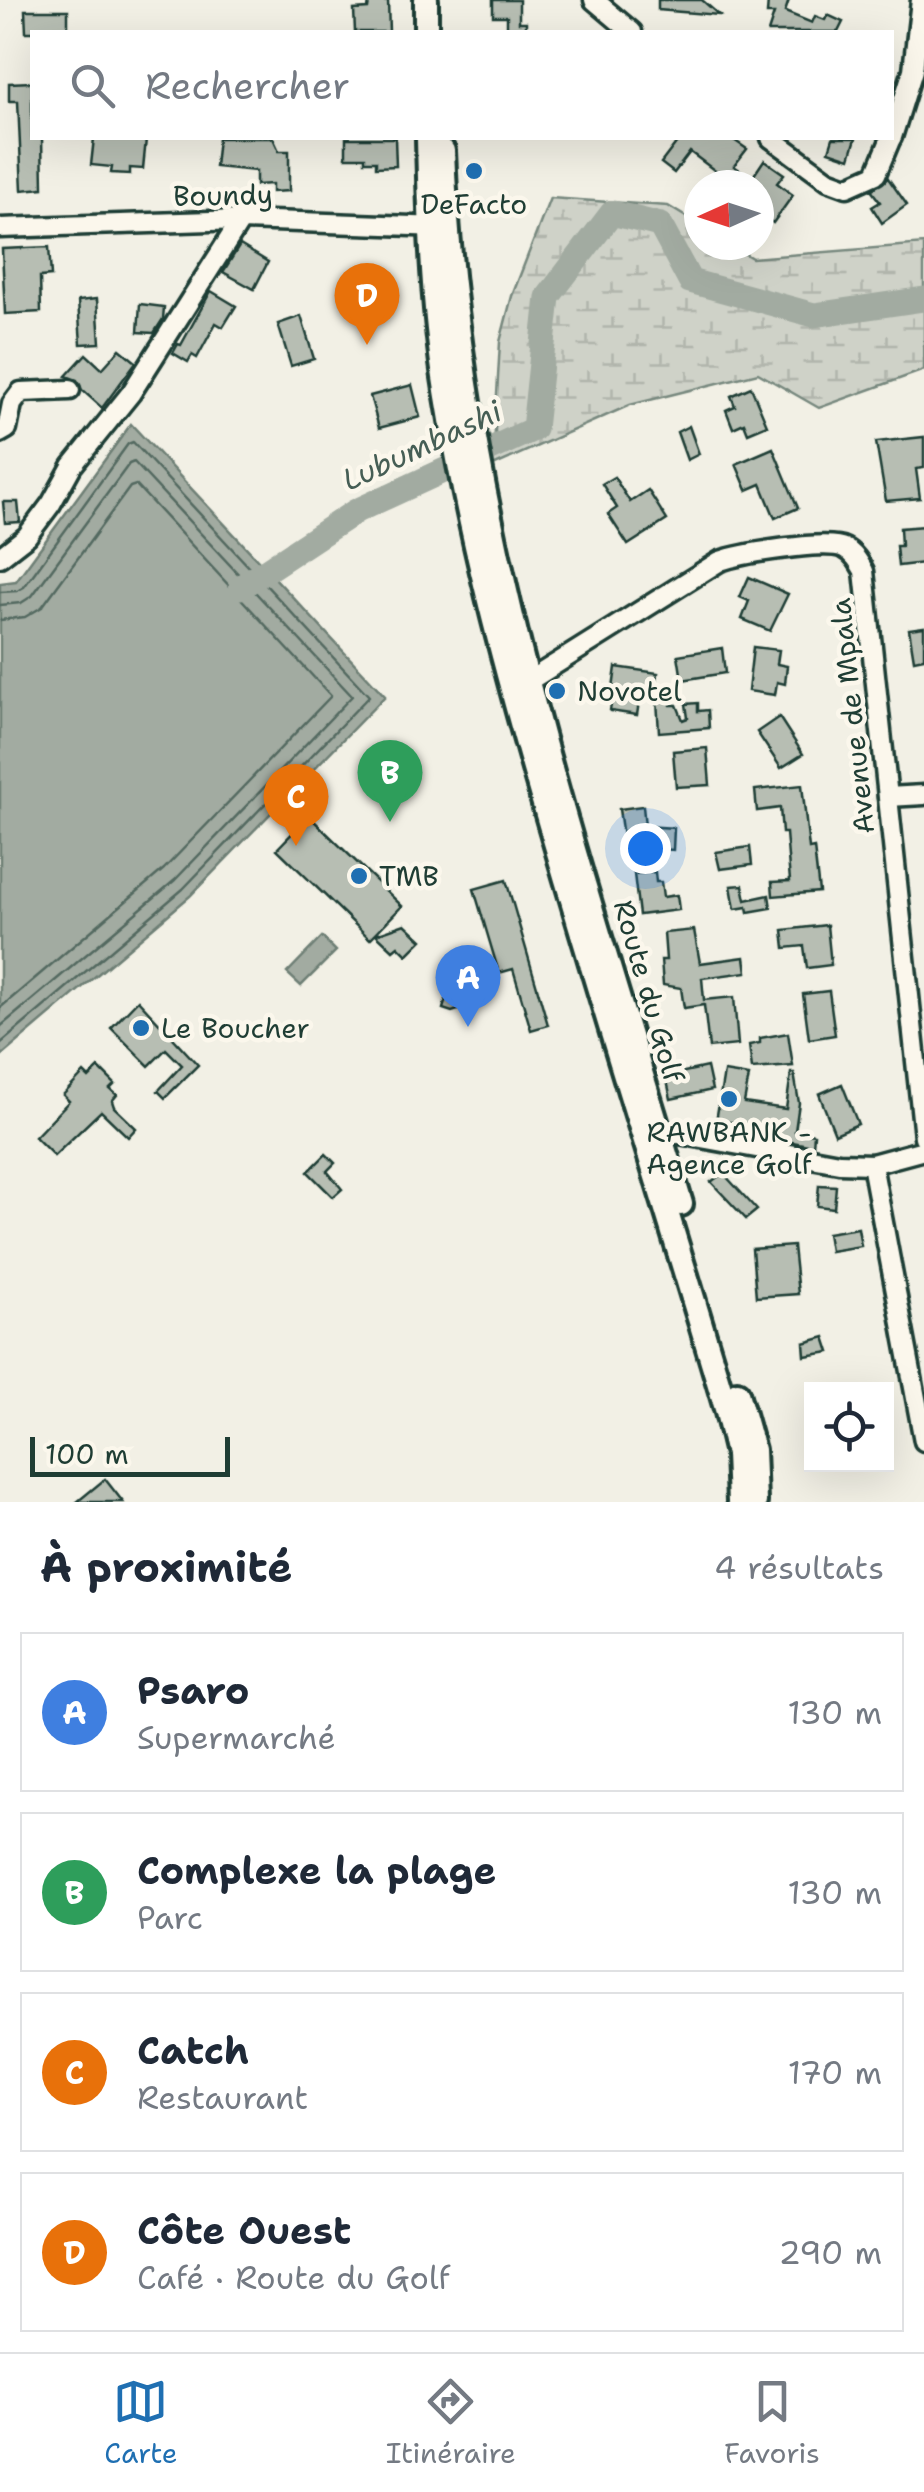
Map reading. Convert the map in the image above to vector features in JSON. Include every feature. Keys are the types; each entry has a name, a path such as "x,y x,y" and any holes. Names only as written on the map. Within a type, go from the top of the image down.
{"main road":[{"path":"426,0 426,30"},
{"path":"440,0 440,30"},
{"path":"428,140 438,227"},
{"name":"Route du Golf","path":"443,140 438,227 460,344 470,469 520,687 627,1058 748,1430 755,1470 755,1502"},
{"path":"652,1136 730,1423 737,1454 739,1502"}],"street":[{"path":"594,0 630,30"},
{"path":"894,130 912,70 921,0"},
{"path":"774,140 828,180 847,186 876,174 891,140"},
{"path":"0,557 27,536 72,466 131,393 241,220"},
{"name":"Boundy","path":"0,228 241,220 438,227"},
{"path":"0,433 7,428 12,404 21,392 70,390"},
{"name":"Avenue de Mpala","path":"520,687 720,561 737,555 832,544 856,556 864,571 924,1137"},
{"path":"888,798 924,794"},
{"path":"652,1136 804,1159 872,1164 924,1150"},
{"path":"872,1164 924,1440"}],"green space":[{"path":"550,198 668,206 684,216 684,260 774,260 774,256 924,244 924,370 819,408 758,373 630,405 493,466 500,342 512,296"}],"water":[{"path":"131,424 385,696 190,896 0,1057 0,583 16,581"},
{"path":"322,937 336,951 301,986 287,973"}],"building":[{"path":"493,0 519,0 519,22 526,22 526,30 507,30 507,16 493,16"},
{"path":"658,0 702,0 719,15 658,10"},
{"path":"768,0 789,0 785,12 812,23 815,16 825,20 828,15 843,22 839,30 769,30 774,14 767,14"},
{"path":"388,1 389,30 355,30 354,10 368,9 369,2"},
{"path":"25,10 68,10 68,30 26,32"},
{"path":"30,82 30,140 42,140 43,188 22,190 18,101 9,101 9,83"},
{"path":"94,140 146,140 143,169 130,168 130,174 111,173 112,167 91,165"},
{"path":"218,140 274,140 279,151 289,151 289,191 272,192 272,184 256,185 256,171 215,167"},
{"path":"346,140 395,140 396,166 376,167 376,161 365,161 365,157 346,157"},
{"path":"678,140 734,140 747,149 734,166 740,170 714,170 690,152 674,173 661,163"},
{"path":"832,140 855,140 850,158 829,151"},
{"path":"764,160 784,174 777,183 793,195 774,222 774,170 757,170"},
{"path":"888,178 907,205 882,223 872,207 880,202 871,190"},
{"path":"240,245 268,262 254,289 223,272"},
{"path":"49,247 51,276 40,277 41,312 5,314 2,249"},
{"path":"211,291 236,306 223,327 216,323 197,358 192,355 188,362 173,353"},
{"path":"97,299 100,343 81,344 78,301"},
{"path":"140,304 164,307 163,319 154,333 138,332"},
{"path":"301,316 314,359 291,366 278,324"},
{"path":"120,349 136,362 102,408 77,380 66,376 86,354 102,369"},
{"path":"412,385 420,417 379,428 370,396"},
{"path":"751,387 767,425 748,433 744,423 733,428 726,410 735,406 731,396"},
{"path":"689,426 699,454 687,460 677,432"},
{"path":"924,437 924,468 916,469 920,498 886,501 876,442"},
{"path":"773,448 798,508 775,518 761,484 747,490 736,464"},
{"path":"614,477 630,502 648,490 667,520 628,545 608,514 617,508 602,484"},
{"path":"3,502 18,502 20,522 5,523"},
{"path":"924,526 924,563 898,566 896,546 901,546 900,528"},
{"path":"749,577 788,594 770,631 742,619 749,601 740,597"},
{"path":"924,627 924,658 914,660 909,629"},
{"path":"753,647 779,650 777,664 787,666 785,684 777,682 775,695 748,691"},
{"path":"722,648 725,673 682,680 678,655"},
{"path":"616,667 658,673 654,698 640,695 637,715 610,711"},
{"path":"670,698 683,720 688,718 686,704 698,703 698,711 708,710 709,728 659,732 657,700"},
{"path":"779,717 803,754 781,768 757,732"},
{"path":"707,748 710,785 676,787 673,751"},
{"path":"802,785 809,849 814,848 819,892 773,896 772,882 790,881 786,833 782,833 780,808 757,811 755,790"},
{"path":"643,806 645,826 674,828 673,850 625,851 619,809"},
{"path":"309,816 402,906 370,939 277,849"},
{"path":"750,847 752,865 720,869 716,852"},
{"path":"655,872 663,897 677,895 679,910 639,915 634,874"},
{"path":"506,880 548,1025 531,1030 513,969 499,973 474,889"},
{"path":"743,885 746,900 769,895 771,908 748,912 747,907 735,909 731,886"},
{"path":"405,924 422,940 407,955 398,946 393,950 376,934"},
{"path":"827,925 831,965 807,968 804,946 785,948 783,930"},
{"path":"694,930 700,963 745,957 747,972 702,978 704,1000 734,997 738,1045 709,1048 704,1005 684,1008 681,988 663,985 664,933"},
{"path":"473,989 477,1004 452,1012 443,1009 446,999 462,1005 459,994"},
{"path":"829,991 835,1035 809,1039 803,994"},
{"path":"138,1000 198,1065 165,1098 158,1091 182,1065 166,1049 149,1066 111,1028"},
{"path":"788,1033 793,1066 752,1069 749,1045 760,1043 760,1038"},
{"path":"707,1067 712,1090 671,1099 666,1076"},
{"path":"99,1068 115,1084 110,1089 117,1095 112,1101 114,1107 136,1128 128,1137 101,1111 54,1156 35,1137 69,1101 63,1095 84,1073 89,1078"},
{"path":"724,1072 749,1076 744,1103 786,1109 794,1073 799,1103 795,1131 814,1134 813,1146 777,1139 779,1126 716,1121"},
{"path":"842,1084 858,1124 835,1134 819,1094"},
{"path":"326,1154 335,1163 327,1171 342,1189 333,1197 308,1172"},
{"path":"723,1173 757,1210 746,1219 711,1182"},
{"path":"819,1185 836,1186 834,1208 817,1206"},
{"path":"858,1228 861,1246 830,1251 827,1233"},
{"path":"793,1246 798,1294 756,1297 752,1249"},
{"path":"825,1337 830,1352 805,1356 804,1343"},
{"path":"105,1479 123,1502 77,1502"}],"waterway":[{"name":"Lubumbashi","path":"241,587 356,511 534,429 548,297 612,213 660,225 690,281 814,315 924,299"}],"place":[{"name":"DeFacto","path":"474,171"},
{"name":"Côte Ouest","path":"367,345"},
{"name":"Novotel","path":"557,691"},
{"name":"Complexe la plage","path":"390,822"},
{"name":"Catch","path":"296,846"},
{"name":"TMB","path":"359,876"},
{"name":"Psaro","path":"468,1027"},
{"name":"Le Boucher","path":"141,1028"},
{"name":"RAWBANK - Agence Golf","path":"729,1099"}]}
